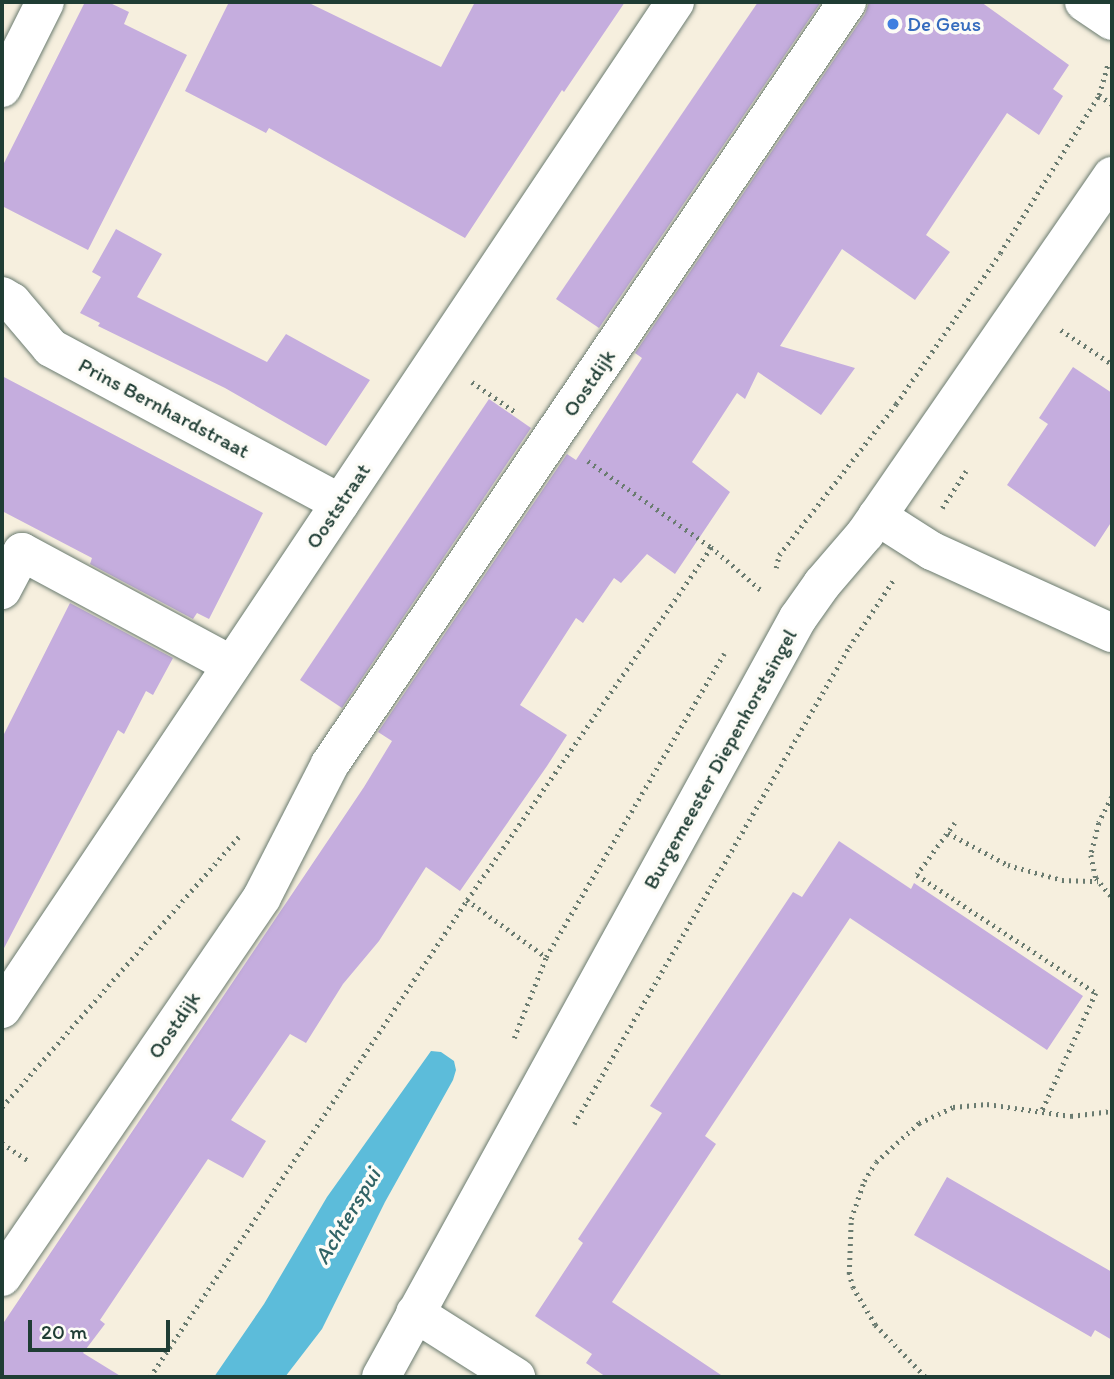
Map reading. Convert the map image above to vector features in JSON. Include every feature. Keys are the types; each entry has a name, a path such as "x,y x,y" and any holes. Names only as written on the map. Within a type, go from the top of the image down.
{"street":[{"path":"2,88 45,2"},
{"name":"Ooststraat","path":"2,1009 675,2"},
{"name":"Oostdijk","path":"2,1277 262,897 330,764 847,2"},
{"path":"1084,2 1112,20"},
{"name":"Burgemeester Diepenhorstsingel","path":"381,1377 798,618 877,516 1112,176"},
{"name":"Prins Bernhardstraat","path":"2,296 12,302 51,348 340,503"},
{"path":"877,516 918,543 1112,633"},
{"path":"2,590 22,552 232,664"},
{"path":"415,1313 516,1377"}],"path":[{"path":"777,567 779,555 896,404 985,274 1099,95 1112,57"},
{"path":"1099,95 1112,104"},
{"path":"1061,330 1112,364"},
{"path":"492,395 711,547 769,597"},
{"path":"571,1128 849,647 918,543"},
{"path":"150,1377 467,900 711,547"},
{"path":"1112,797 1099,823 1091,855 1098,881 1112,897"},
{"path":"955,823 917,875 1096,993 1042,1111"},
{"path":"2,1107 3,1099 250,825"},
{"path":"948,833 1008,865 1062,880 1098,881"},
{"path":"467,900 546,957"},
{"path":"925,1377 876,1325 853,1288 849,1274 848,1239 851,1219 864,1181 888,1148 934,1113 968,1105 987,1104 1071,1116 1112,1111"},
{"path":"2,1143 33,1164"}],"water":[{"name":"Achterspui","path":"431,1051 441,1052 454,1061 456,1070 453,1080 385,1202 322,1329 285,1377 214,1377 264,1304 327,1197"}],"building":[{"path":"85,2 108,2 129,12 124,24 187,55 88,250 2,206 2,167"},
{"path":"229,2 307,2 441,67 475,2 625,2 564,92 562,90 465,238 269,128 266,133 185,91"},
{"path":"758,2 821,2 599,328 556,299"},
{"path":"869,2 981,2 1069,65 1053,89 1063,96 1039,135 1007,113 926,235 950,252 915,300 842,249 780,346 855,368 821,415 758,372 745,399 737,393 692,462 730,492 675,574 647,554 621,583 614,578 583,623 576,618 520,705 567,735 547,766 460,891 426,867 379,941 343,984 306,1043 290,1034 231,1120 266,1141 243,1178 208,1159 100,1320 105,1324 83,1353 122,1377 2,1377 2,1325 364,787 392,741 378,732 567,454 576,460 642,358 635,353 865,14"},
{"path":"116,229 162,254 137,297 267,362 286,334 370,380 326,446 225,388 98,326 100,323 80,313 101,277 92,272"},
{"path":"1073,367 1112,393 1112,521 1095,547 1007,485 1048,424 1039,418"},
{"path":"2,376 263,513 209,619 197,613 193,619 90,564 92,558 2,511"},
{"path":"489,399 531,428 342,708 300,680"},
{"path":"70,603 173,658 153,695 146,691 124,734 118,730 2,952 2,738"},
{"path":"839,841 911,889 914,883 1083,996 1047,1050 850,918 705,1136 716,1144 612,1302 724,1377 606,1377 586,1363 592,1354 535,1316 583,1243 578,1239 662,1113 650,1106 793,892 802,897"},
{"path":"947,1177 1112,1272 1112,1340 1095,1330 1091,1337 914,1235"}],"place":[{"name":"De Geus","path":"893,24"}]}
